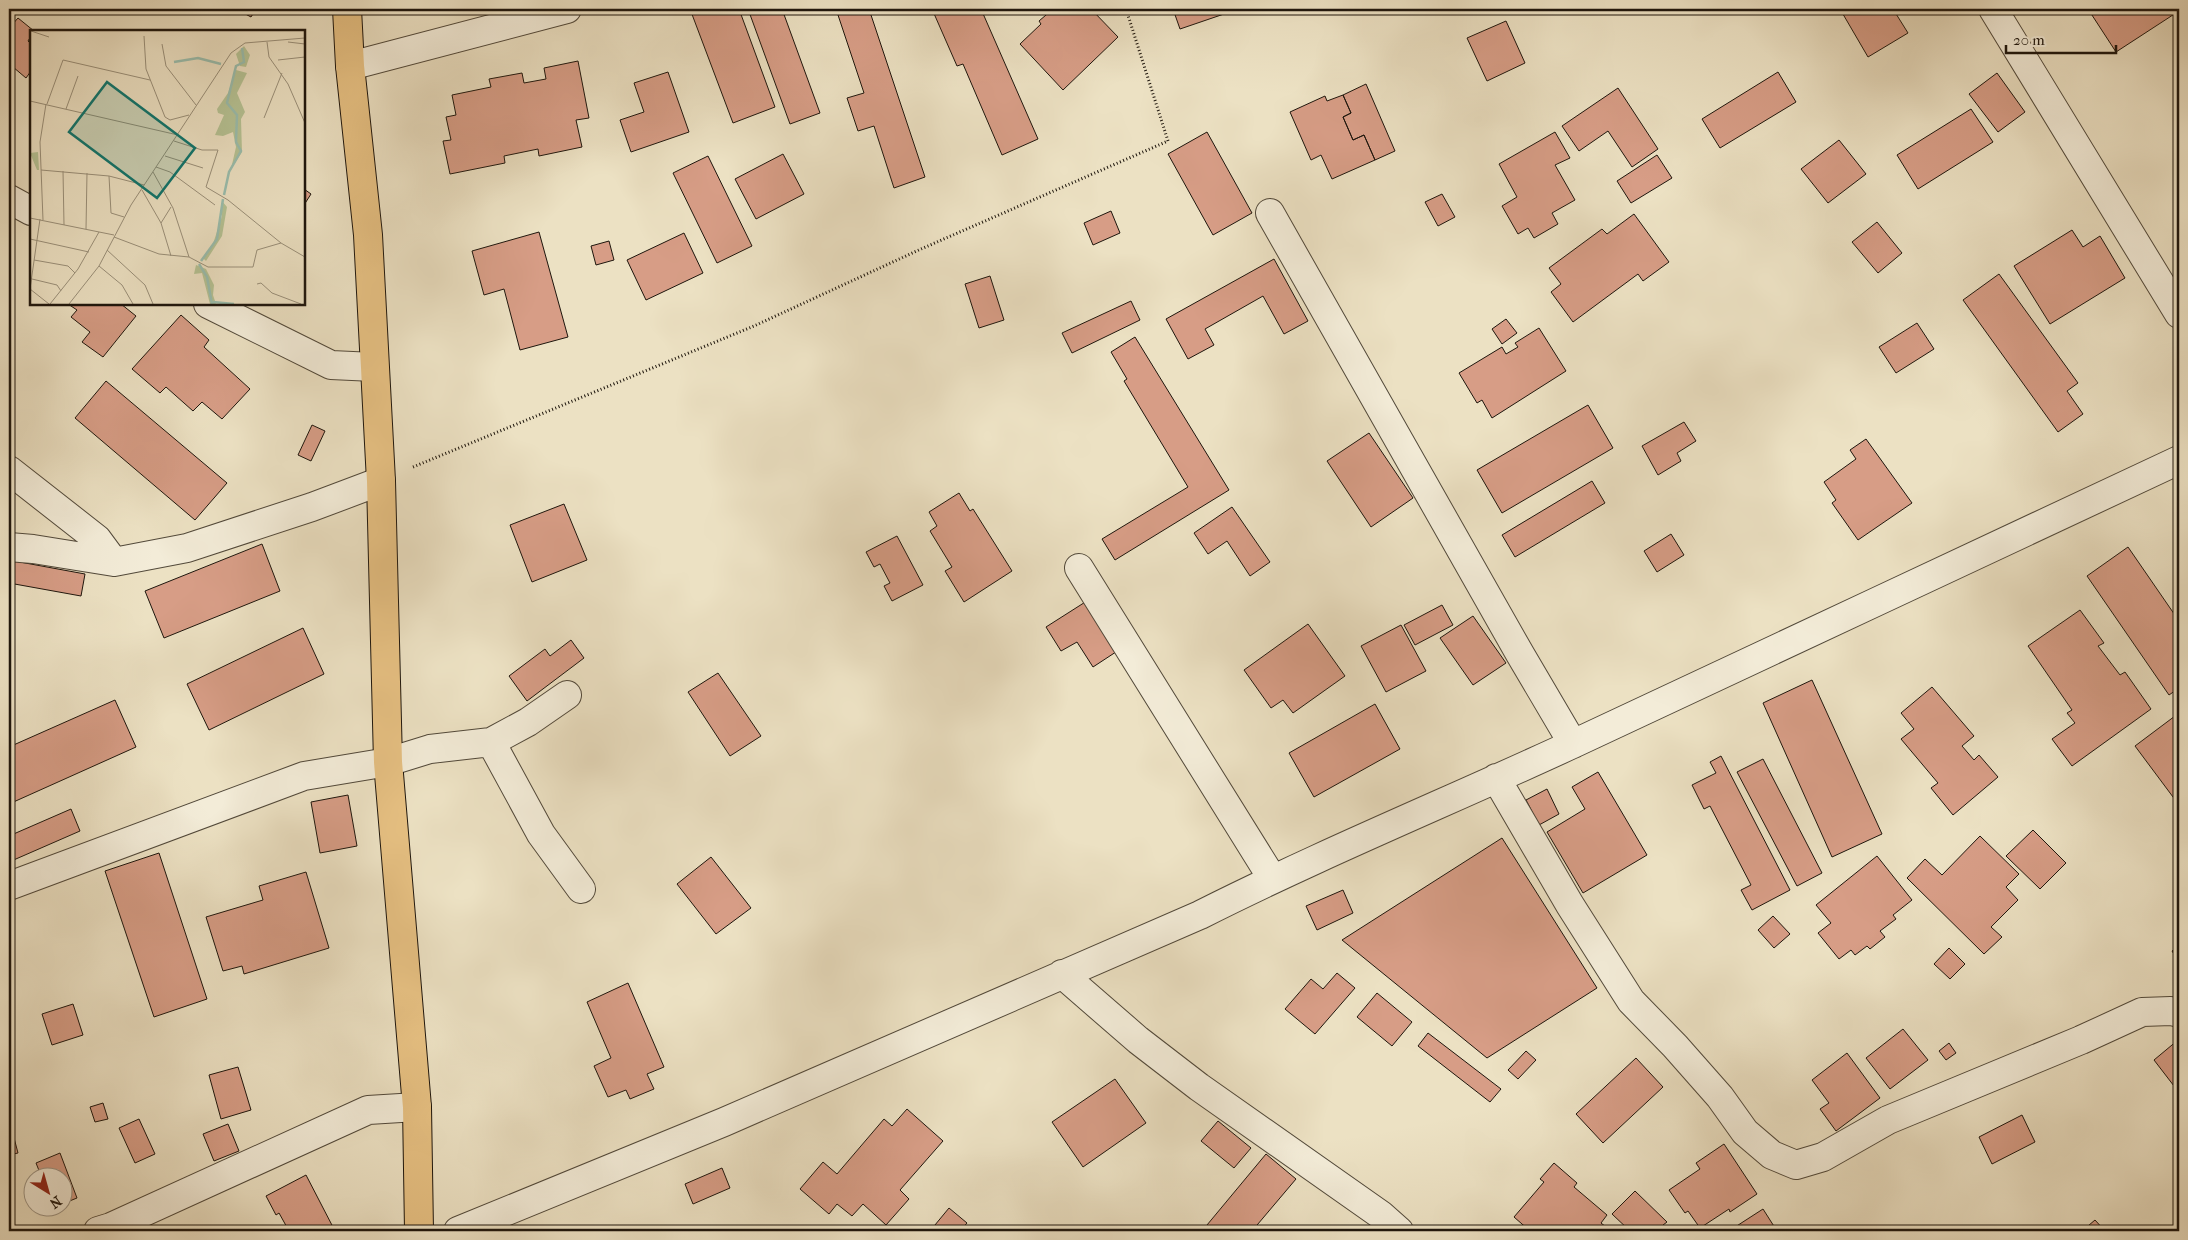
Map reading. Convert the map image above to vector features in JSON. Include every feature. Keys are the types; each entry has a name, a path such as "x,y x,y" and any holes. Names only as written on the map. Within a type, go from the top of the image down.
{"main road":[{"path":"347,9 350,66 368,235 381,481 388,762 417,1108 419,1231"}],"street":[{"path":"350,66 567,9"},
{"path":"1993,9 2179,314"},
{"path":"9,199 30,210"},
{"path":"1270,213 1573,744"},
{"path":"210,305 331,365 374,367"},
{"path":"458,1231 724,1122 1200,914 1272,878 1573,744 1962,560 2179,460"},
{"path":"9,470 97,539 114,562"},
{"path":"9,547 114,562 187,548 312,507 381,481"},
{"path":"1079,568 1272,878"},
{"path":"9,886 304,776 388,762 430,748 491,742 528,722 566,695"},
{"path":"491,742 541,834 581,889"},
{"path":"1496,778 1570,905 1631,1000 1720,1097 1746,1132 1772,1155 1796,1165 1823,1157 1888,1120 2081,1040 2142,1012 2171,1011 2179,1014"},
{"path":"1062,974 1138,1040 1199,1087 1381,1216 1399,1231"},
{"path":"98,1231 111,1227 368,1110 417,1108"}],"path":[{"path":"381,481 445,452 754,326 920,249 1168,141 1126,9"}],"building":[{"path":"236,9 256,9 251,17"},
{"path":"690,9 739,9 775,107 733,123"},
{"path":"748,9 782,9 820,113 790,124"},
{"path":"836,9 869,9 925,177 894,188 874,126 858,131 847,98 864,93"},
{"path":"932,9 981,9 1038,139 1002,155 963,64 957,66"},
{"path":"1053,9 1091,9 1118,37 1063,90 1020,44 1041,24 1039,21"},
{"path":"1173,9 1222,9 1224,14 1180,29"},
{"path":"1840,9 1893,9 1908,33 1868,57"},
{"path":"2088,9 2179,9 2179,11 2116,52"},
{"path":"18,18 33,30 30,30 28,41 30,43 30,72 26,78 13,67 9,73 9,24 11,26"},
{"path":"1506,21 1525,63 1487,81 1467,38"},
{"path":"578,61 589,118 576,120 582,147 539,156 538,149 504,156 505,163 450,174 443,141 451,140 446,117 456,115 452,95 491,87 489,79 522,73 524,83 546,79 544,68"},
{"path":"668,72 689,132 631,152 620,120 644,112 634,83"},
{"path":"1778,72 1796,102 1720,148 1702,119"},
{"path":"1997,73 2025,112 1998,132 1969,94"},
{"path":"1366,84 1395,151 1375,160 1364,135 1353,140 1343,117 1351,113 1343,95"},
{"path":"1618,88 1658,149 1632,167 1608,131 1579,151 1562,126"},
{"path":"1343,95 1351,113 1343,117 1353,140 1364,135 1375,160 1332,179 1321,155 1311,160 1290,112 1325,96 1327,101"},
{"path":"1971,109 1993,142 1918,189 1897,155"},
{"path":"1207,132 1252,213 1213,235 1168,154"},
{"path":"1555,132 1570,158 1555,165 1575,200 1552,213 1558,224 1534,238 1528,228 1518,234 1502,206 1517,197 1499,164"},
{"path":"1839,140 1866,174 1828,203 1801,169"},
{"path":"783,154 804,194 756,219 735,179"},
{"path":"1657,155 1672,178 1631,203 1617,181"},
{"path":"708,156 752,246 717,263 673,173"},
{"path":"305,190 311,194 305,203"},
{"path":"1442,194 1455,217 1438,226 1425,202"},
{"path":"1111,211 1120,233 1093,245 1084,223"},
{"path":"1634,214 1669,262 1643,281 1638,274 1573,322 1551,292 1561,284 1549,268 1602,229 1607,234"},
{"path":"1877,222 1902,253 1878,273 1852,242"},
{"path":"2072,230 2083,247 2100,236 2125,278 2050,324 2014,266"},
{"path":"539,232 568,337 520,350 504,289 484,295 472,251"},
{"path":"684,233 703,273 646,300 627,260"},
{"path":"609,241 614,260 596,265 591,246"},
{"path":"1274,259 1308,321 1284,334 1263,296 1205,329 1214,345 1188,359 1166,319"},
{"path":"1999,274 2078,383 2067,391 2083,414 2058,432 1963,300"},
{"path":"990,276 1004,320 979,328 965,284"},
{"path":"1131,301 1140,320 1072,353 1062,333"},
{"path":"70,305 122,305 136,316 103,357 82,342 90,332 71,317 77,310"},
{"path":"181,315 209,340 204,347 250,389 222,419 202,402 193,411 166,387 160,393 132,369"},
{"path":"1506,319 1517,333 1502,344 1492,329"},
{"path":"1917,323 1934,349 1896,373 1879,347"},
{"path":"1539,328 1566,371 1492,418 1482,400 1477,403 1459,373 1502,347 1506,354 1518,347 1515,343"},
{"path":"1135,337 1229,490 1115,560 1102,539 1188,487 1124,381 1127,379 1111,352"},
{"path":"106,381 227,483 195,520 75,418"},
{"path":"1588,405 1613,448 1502,513 1477,470"},
{"path":"1684,422 1696,441 1677,453 1681,461 1658,475 1642,446"},
{"path":"312,425 325,431 311,461 298,455"},
{"path":"1369,433 1413,498 1371,527 1327,461"},
{"path":"1866,439 1912,503 1858,540 1832,503 1836,500 1824,482 1856,459 1850,450"},
{"path":"1592,481 1605,503 1515,557 1502,535"},
{"path":"959,493 970,511 973,509 1012,571 964,602 945,571 952,567 930,531 937,526 929,512"},
{"path":"564,504 587,560 532,582 510,525"},
{"path":"1232,507 1270,562 1250,576 1227,541 1208,554 1194,533"},
{"path":"1671,534 1684,555 1657,572 1644,551"},
{"path":"897,536 923,585 892,601 884,586 890,583 880,564 874,567 866,552"},
{"path":"262,544 280,591 164,638 145,591"},
{"path":"2128,547 2179,621 2179,688 2169,695 2087,576"},
{"path":"9,560 85,574 81,596 9,583"},
{"path":"1090,599 1122,648 1093,667 1077,642 1061,651 1046,627"},
{"path":"1442,605 1453,625 1415,645 1404,625"},
{"path":"2080,610 2104,643 2098,646 2120,675 2125,672 2151,709 2072,766 2052,739 2075,723 2067,713 2072,710 2028,646"},
{"path":"1473,616 1506,663 1473,685 1440,638"},
{"path":"1308,624 1345,676 1293,713 1283,700 1271,708 1244,670"},
{"path":"1401,625 1426,671 1386,692 1361,646"},
{"path":"303,628 324,674 209,730 187,684"},
{"path":"571,640 584,658 527,701 509,676 545,649 550,656"},
{"path":"718,673 761,736 730,756 688,692"},
{"path":"1812,680 1882,834 1832,857 1763,703"},
{"path":"1932,687 1974,736 1962,746 1974,760 1979,755 1998,777 1953,815 1931,788 1938,783 1901,739 1914,729 1901,713"},
{"path":"115,700 136,747 9,804 9,747"},
{"path":"1375,704 1400,749 1314,797 1289,753"},
{"path":"2175,716 2179,721 2179,798 2176,801 2135,746"},
{"path":"1721,756 1790,890 1752,910 1741,890 1751,885 1710,806 1704,809 1692,785 1716,773 1710,762"},
{"path":"1763,759 1822,873 1797,886 1737,772"},
{"path":"1598,772 1647,855 1583,893 1547,832 1585,809 1572,787"},
{"path":"1547,789 1559,814 1539,825 1526,800"},
{"path":"348,795 357,846 320,853 311,802"},
{"path":"71,809 80,831 9,862 9,836"},
{"path":"2033,830 2066,863 2040,889 2006,856"},
{"path":"1980,836 2019,874 2006,887 2018,900 1991,927 2002,937 1984,954 1907,878 1925,859 1942,875"},
{"path":"1502,838 1597,988 1487,1058 1342,940"},
{"path":"159,853 207,999 154,1017 105,871"},
{"path":"1877,856 1912,900 1893,915 1896,919 1880,931 1885,937 1870,949 1867,946 1855,955 1851,950 1839,959 1818,933 1831,923 1816,905"},
{"path":"711,857 751,908 716,934 677,884"},
{"path":"306,872 329,948 244,974 242,966 223,971 206,917 263,900 259,886"},
{"path":"1343,890 1353,913 1317,930 1306,906"},
{"path":"1773,916 1790,934 1774,948 1758,930"},
{"path":"2179,946 2179,962 2172,951"},
{"path":"1949,948 1965,964 1950,979 1934,964"},
{"path":"1337,973 1355,988 1315,1034 1285,1009 1311,979 1323,989"},
{"path":"628,983 664,1067 647,1074 654,1089 630,1099 626,1090 608,1097 594,1066 611,1058 587,1002"},
{"path":"1377,993 1412,1022 1392,1046 1357,1017"},
{"path":"73,1004 83,1035 52,1045 42,1014"},
{"path":"1903,1029 1928,1060 1890,1089 1866,1058"},
{"path":"1428,1033 1501,1089 1490,1102 1418,1046"},
{"path":"2178,1040 2179,1082 2174,1086 2154,1060"},
{"path":"1949,1043 1956,1053 1946,1060 1939,1051"},
{"path":"1526,1051 1536,1060 1518,1079 1508,1070"},
{"path":"1847,1053 1880,1098 1836,1131 1820,1109 1829,1103 1812,1080"},
{"path":"1636,1058 1663,1087 1603,1143 1576,1114"},
{"path":"238,1067 251,1110 221,1119 209,1075"},
{"path":"1115,1079 1146,1123 1083,1167 1052,1122"},
{"path":"103,1103 108,1119 95,1122 90,1107"},
{"path":"907,1109 943,1141 900,1190 909,1199 886,1225 863,1204 852,1216 837,1204 829,1214 800,1189 823,1162 837,1174 884,1119 892,1126"},
{"path":"2022,1115 2035,1142 1992,1164 1979,1137"},
{"path":"9,1119 18,1153 9,1155"},
{"path":"139,1119 155,1154 135,1163 119,1128"},
{"path":"1218,1121 1251,1148 1234,1168 1201,1141"},
{"path":"228,1124 239,1151 214,1161 203,1134"},
{"path":"1724,1144 1757,1194 1730,1212 1729,1209 1700,1228 1688,1211 1685,1213 1669,1190 1700,1169 1696,1163"},
{"path":"60,1153 66,1168 38,1168 36,1163"},
{"path":"1266,1154 1296,1179 1252,1231 1202,1231"},
{"path":"1554,1163 1577,1183 1574,1187 1607,1215 1601,1223 1611,1231 1530,1231 1514,1217 1544,1182 1540,1179"},
{"path":"722,1168 730,1188 693,1204 685,1184"},
{"path":"306,1175 335,1231 289,1231 279,1213 276,1215 266,1196"},
{"path":"72,1185 77,1198 72,1200"},
{"path":"1635,1191 1667,1222 1663,1225 1669,1231 1630,1231 1612,1214"},
{"path":"949,1208 967,1223 960,1231 930,1231"},
{"path":"1763,1209 1777,1231 1733,1231 1732,1229"},
{"path":"2095,1220 2105,1231 2082,1231"}]}
